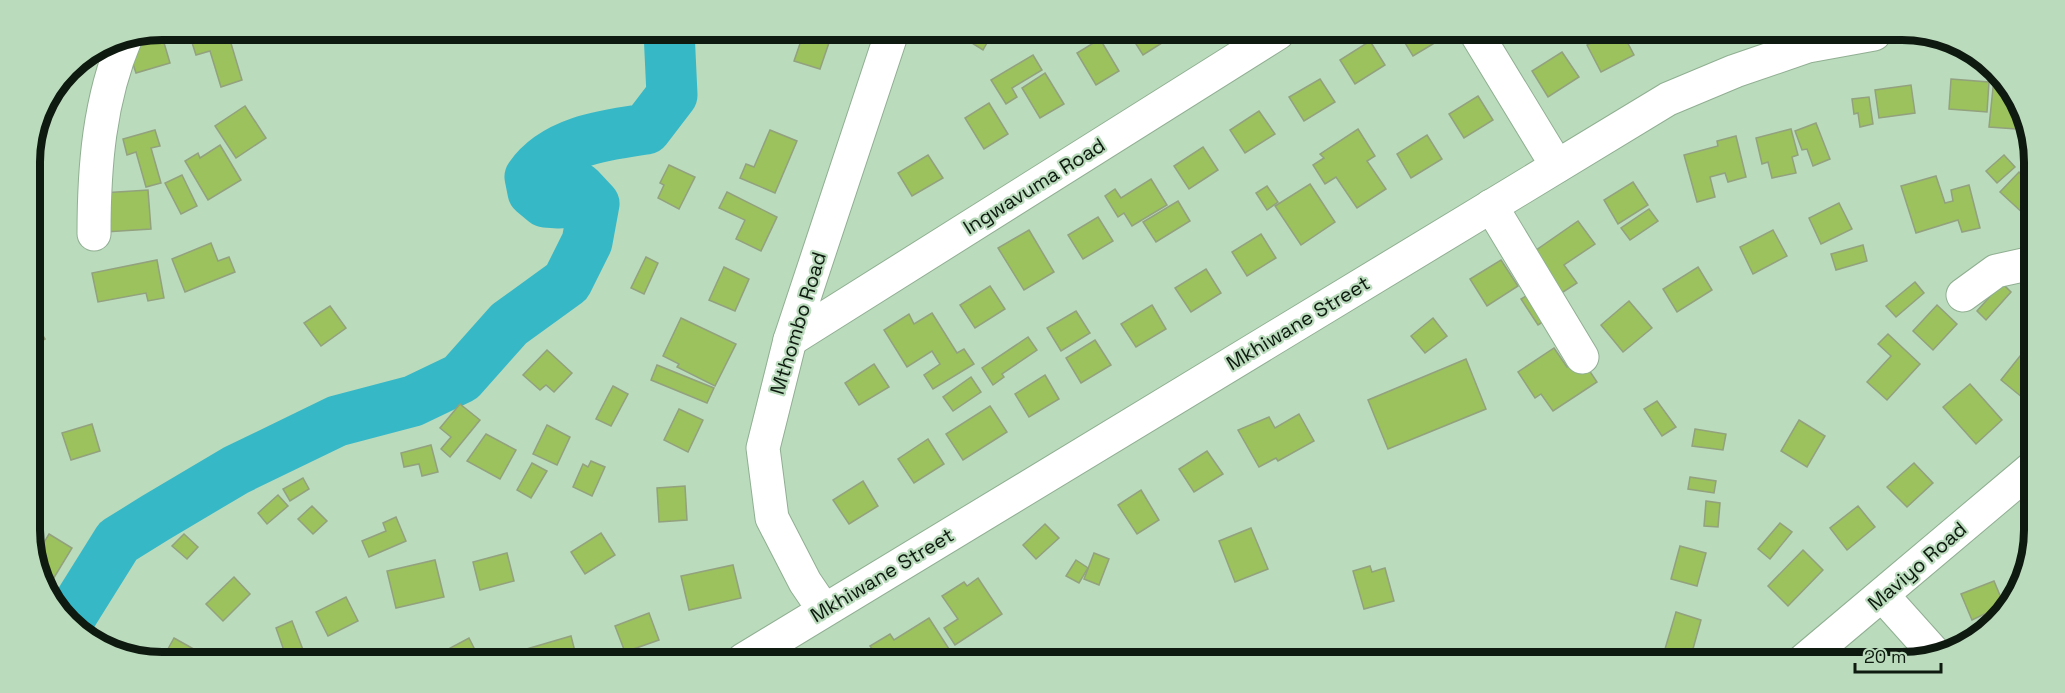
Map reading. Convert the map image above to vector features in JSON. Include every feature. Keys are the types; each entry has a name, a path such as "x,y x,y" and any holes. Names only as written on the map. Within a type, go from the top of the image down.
{"street":[{"name":"Mthombo Road","path":"824,610 805,582 772,518 763,448 790,340 889,40"},
{"name":"Ingwavuma Road","path":"790,340 1267,40"},
{"path":"1480,40 1557,166"},
{"name":"Mkhiwane Street","path":"756,652 1668,99 1735,71 1808,46 1841,40"},
{"path":"94,234 94,176 102,117 121,48"},
{"path":"1491,206 1582,357"},
{"path":"1963,295 1996,271 2024,265"},
{"name":"Maviyo Road","path":"1814,652 1884,596 2024,475"},
{"path":"1884,596 1930,649"}],"building":[{"path":"163,40 170,63 136,73 127,46"},
{"path":"191,40 230,40 242,80 221,87 210,51 196,55"},
{"path":"801,40 830,40 820,69 794,61"},
{"path":"967,40 989,40 983,50"},
{"path":"1101,40 1119,71 1096,85 1077,53"},
{"path":"1133,40 1167,40 1143,55"},
{"path":"1403,40 1440,40 1413,56"},
{"path":"1597,40 1626,40 1634,55 1601,72 1587,45"},
{"path":"1370,41 1385,65 1355,84 1340,60"},
{"path":"1562,52 1579,77 1548,97 1532,71"},
{"path":"1033,55 1042,70 1012,88 1017,97 1006,104 991,80"},
{"path":"1045,73 1064,104 1040,118 1022,88"},
{"path":"1320,79 1335,102 1304,121 1289,97"},
{"path":"1951,79 1989,82 1987,112 1949,109"},
{"path":"1994,82 2012,109 2016,120 2016,129 1989,127"},
{"path":"1911,85 1915,113 1879,118 1875,90"},
{"path":"1478,96 1493,120 1464,138 1449,114"},
{"path":"1869,97 1873,124 1860,127 1858,113 1854,114 1852,99"},
{"path":"989,103 1008,134 984,149 965,118"},
{"path":"245,106 266,138 236,158 215,126"},
{"path":"1259,111 1275,134 1245,153 1230,130"},
{"path":"1816,123 1830,159 1813,166 1807,149 1802,150 1795,131"},
{"path":"1358,129 1375,156 1367,161 1386,189 1357,208 1336,177 1325,184 1313,165 1324,158 1320,154"},
{"path":"1791,129 1798,155 1792,157 1796,173 1772,178 1768,162 1762,164 1756,138"},
{"path":"155,130 160,146 151,148 161,183 146,187 136,152 127,155 123,139"},
{"path":"770,130 797,141 775,193 740,178 746,164 754,167"},
{"path":"1427,135 1442,159 1411,178 1397,154"},
{"path":"1736,136 1746,177 1728,182 1725,173 1710,177 1715,197 1697,202 1684,155 1718,146 1717,141"},
{"path":"220,145 241,180 208,200 185,161 198,153 200,158"},
{"path":"1203,147 1218,170 1189,189 1174,166"},
{"path":"928,155 943,178 912,196 898,173"},
{"path":"2004,155 2015,167 1997,183 1986,171"},
{"path":"669,165 695,177 679,209 658,198 664,185 660,183"},
{"path":"2019,172 2024,177 2024,214 2000,192"},
{"path":"182,175 197,206 181,214 165,183"},
{"path":"1936,176 1945,203 1953,201 1951,190 1969,185 1980,228 1962,232 1958,220 1916,233 1901,186"},
{"path":"1151,179 1167,205 1132,226 1124,213 1118,217 1105,196 1115,189 1121,198"},
{"path":"1633,182 1648,205 1618,224 1604,200"},
{"path":"1310,184 1335,222 1301,245 1275,206"},
{"path":"1267,186 1278,202 1267,210 1256,193"},
{"path":"148,190 151,229 105,232 102,193"},
{"path":"727,192 777,217 761,251 736,239 745,220 719,208"},
{"path":"1178,201 1190,221 1156,242 1143,222"},
{"path":"1839,203 1852,229 1821,244 1809,218"},
{"path":"1649,209 1658,221 1630,240 1621,228"},
{"path":"1098,217 1113,241 1083,259 1068,235"},
{"path":"1578,221 1595,244 1564,265 1577,283 1560,294 1532,253"},
{"path":"1029,230 1054,272 1024,290 998,248"},
{"path":"1773,230 1787,256 1753,274 1740,247"},
{"path":"1261,234 1276,258 1247,276 1232,252"},
{"path":"211,243 218,261 229,257 235,272 185,292 172,259"},
{"path":"1863,245 1867,261 1836,270 1831,254"},
{"path":"646,257 658,263 644,294 631,288"},
{"path":"157,260 164,298 148,301 146,293 98,302 92,273"},
{"path":"1501,260 1518,286 1487,306 1470,279"},
{"path":"724,267 749,279 735,311 709,300"},
{"path":"1698,267 1712,290 1677,312 1663,289"},
{"path":"1206,269 1221,293 1191,312 1175,288"},
{"path":"1915,282 1924,293 1896,317 1886,306"},
{"path":"2002,283 2011,292 1986,320 1977,311"},
{"path":"990,286 1005,309 975,328 960,305"},
{"path":"1536,290 1553,316 1538,325 1521,299"},
{"path":"1629,301 1652,328 1623,352 1601,325"},
{"path":"1152,305 1166,329 1136,347 1121,324"},
{"path":"1937,305 1957,324 1933,350 1913,331"},
{"path":"330,306 346,328 321,346 304,323"},
{"path":"1076,311 1090,333 1061,351 1047,328"},
{"path":"932,313 957,353 964,349 974,364 933,389 924,375 940,364 932,351 907,367 884,330 909,314 914,324"},
{"path":"681,318 736,344 715,386 677,367 679,364 663,356"},
{"path":"1433,318 1447,336 1425,353 1411,336"},
{"path":"41,332 45,339 41,342"},
{"path":"1888,334 1920,364 1887,400 1867,382 1891,356 1878,344"},
{"path":"1028,337 1037,350 1002,374 1004,377 993,385 982,368"},
{"path":"1095,340 1111,365 1081,383 1066,358"},
{"path":"1554,348 1567,367 1581,358 1597,382 1553,411 1541,394 1535,398 1518,372"},
{"path":"547,350 572,373 554,392 546,385 540,390 523,375"},
{"path":"2024,351 2024,397 2001,380"},
{"path":"1466,359 1486,409 1388,449 1368,400"},
{"path":"874,364 889,387 859,405 845,383"},
{"path":"657,365 714,388 707,403 651,380"},
{"path":"1045,375 1059,399 1029,417 1015,394"},
{"path":"971,377 981,392 953,411 943,397"},
{"path":"1970,384 2002,420 1976,444 1943,407"},
{"path":"613,386 628,394 611,426 596,419"},
{"path":"1657,401 1676,427 1662,436 1644,409"},
{"path":"460,404 480,420 450,457 441,449 451,437 440,428"},
{"path":"990,406 1007,432 963,460 946,434"},
{"path":"679,409 703,420 688,452 664,440"},
{"path":"1299,414 1314,441 1278,461 1276,458 1259,467 1238,430 1269,417 1275,428"},
{"path":"1799,420 1825,436 1807,467 1781,451"},
{"path":"92,424 100,451 71,460 62,433"},
{"path":"547,425 570,437 557,465 533,454"},
{"path":"1695,429 1726,434 1723,450 1692,446"},
{"path":"486,434 516,450 500,479 467,461"},
{"path":"928,439 944,464 914,483 898,459"},
{"path":"431,445 438,472 422,476 419,464 404,467 401,453"},
{"path":"1207,451 1223,474 1194,492 1179,469"},
{"path":"591,461 605,467 592,496 573,487 583,464 588,467"},
{"path":"532,463 547,471 531,498 517,490"},
{"path":"1914,463 1933,483 1907,507 1887,487"},
{"path":"1690,477 1716,481 1714,493 1688,489"},
{"path":"303,478 309,489 290,501 283,489"},
{"path":"863,481 878,506 849,524 833,500"},
{"path":"685,486 687,520 659,522 657,488"},
{"path":"1141,490 1159,520 1137,534 1118,505"},
{"path":"278,495 288,506 267,524 258,513"},
{"path":"1706,501 1720,503 1718,527 1704,526"},
{"path":"312,506 327,521 313,534 298,519"},
{"path":"1858,506 1875,527 1847,550 1830,528"},
{"path":"396,517 406,541 369,557 362,541 386,531 383,523"},
{"path":"1780,523 1792,532 1770,559 1758,549"},
{"path":"1045,524 1059,538 1036,559 1023,545"},
{"path":"1251,528 1268,569 1235,582 1219,541"},
{"path":"601,533 615,555 585,574 571,552"},
{"path":"49,534 72,548 52,581 47,569 42,546"},
{"path":"184,534 198,547 187,559 172,546"},
{"path":"1680,546 1706,553 1697,586 1671,579"},
{"path":"1803,550 1823,570 1788,606 1768,586"},
{"path":"507,553 514,581 480,590 473,562"},
{"path":"1094,553 1109,559 1099,585 1084,579"},
{"path":"435,560 444,597 396,608 387,571"},
{"path":"1076,560 1088,568 1079,583 1066,576"},
{"path":"733,565 741,598 689,610 681,576"},
{"path":"1370,566 1372,572 1385,568 1394,601 1364,609 1353,571"},
{"path":"234,577 250,594 223,621 206,604"},
{"path":"978,578 1002,614 955,645 944,628 958,619 942,596 964,582 967,586"},
{"path":"1994,581 2002,600 1996,609 1972,620 1961,594"},
{"path":"346,597 358,621 328,636 316,612"},
{"path":"1676,612 1701,620 1692,652 1665,649"},
{"path":"649,613 659,640 625,652 615,626"},
{"path":"929,618 949,649 944,652 874,652 870,646 890,634 894,640"},
{"path":"292,621 304,652 285,652 276,628"},
{"path":"571,636 575,652 523,652 523,650"},
{"path":"174,638 199,652 166,652"},
{"path":"469,638 475,650 471,652 443,652"}],"waterway":[{"path":"73,613 118,541 236,470 337,421 413,401 461,378 509,324 567,282 587,242 594,204 579,188 559,203 545,202 533,192 530,177 553,155 567,148 598,137 646,129 672,95 669,40"}]}
